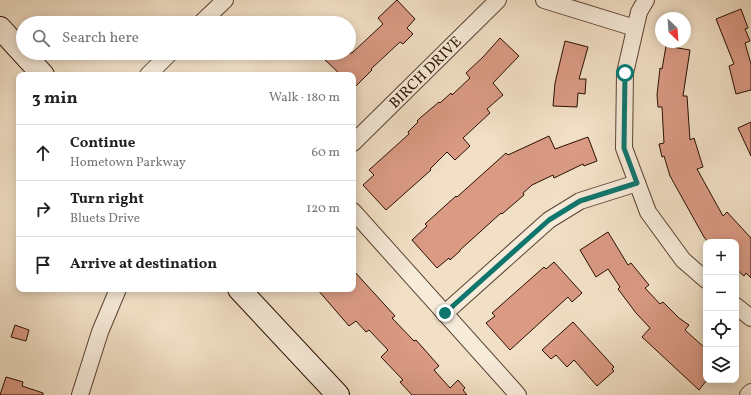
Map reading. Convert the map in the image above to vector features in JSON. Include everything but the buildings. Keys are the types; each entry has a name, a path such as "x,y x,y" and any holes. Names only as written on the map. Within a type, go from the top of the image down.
{"main road":[{"path":"0,28 16,45"},
{"path":"29,60 40,72"},
{"path":"242,292 338,395"}],"street":[{"path":"208,16 225,0"},
{"name":"BIRCH DRIVE","path":"356,140 498,0"},
{"path":"544,0 635,28"},
{"path":"646,0 638,12 625,73 624,148 648,212 683,260 703,277"},
{"path":"151,72 163,60"},
{"path":"445,313 549,220 580,201 637,183"},
{"path":"356,214 518,395"},
{"path":"80,395 100,332 117,292"},
{"path":"739,308 751,318"},
{"path":"748,395 751,392"}],"route":[{"path":"445,313 549,220 580,201 637,183 624,148 625,73"}]}
